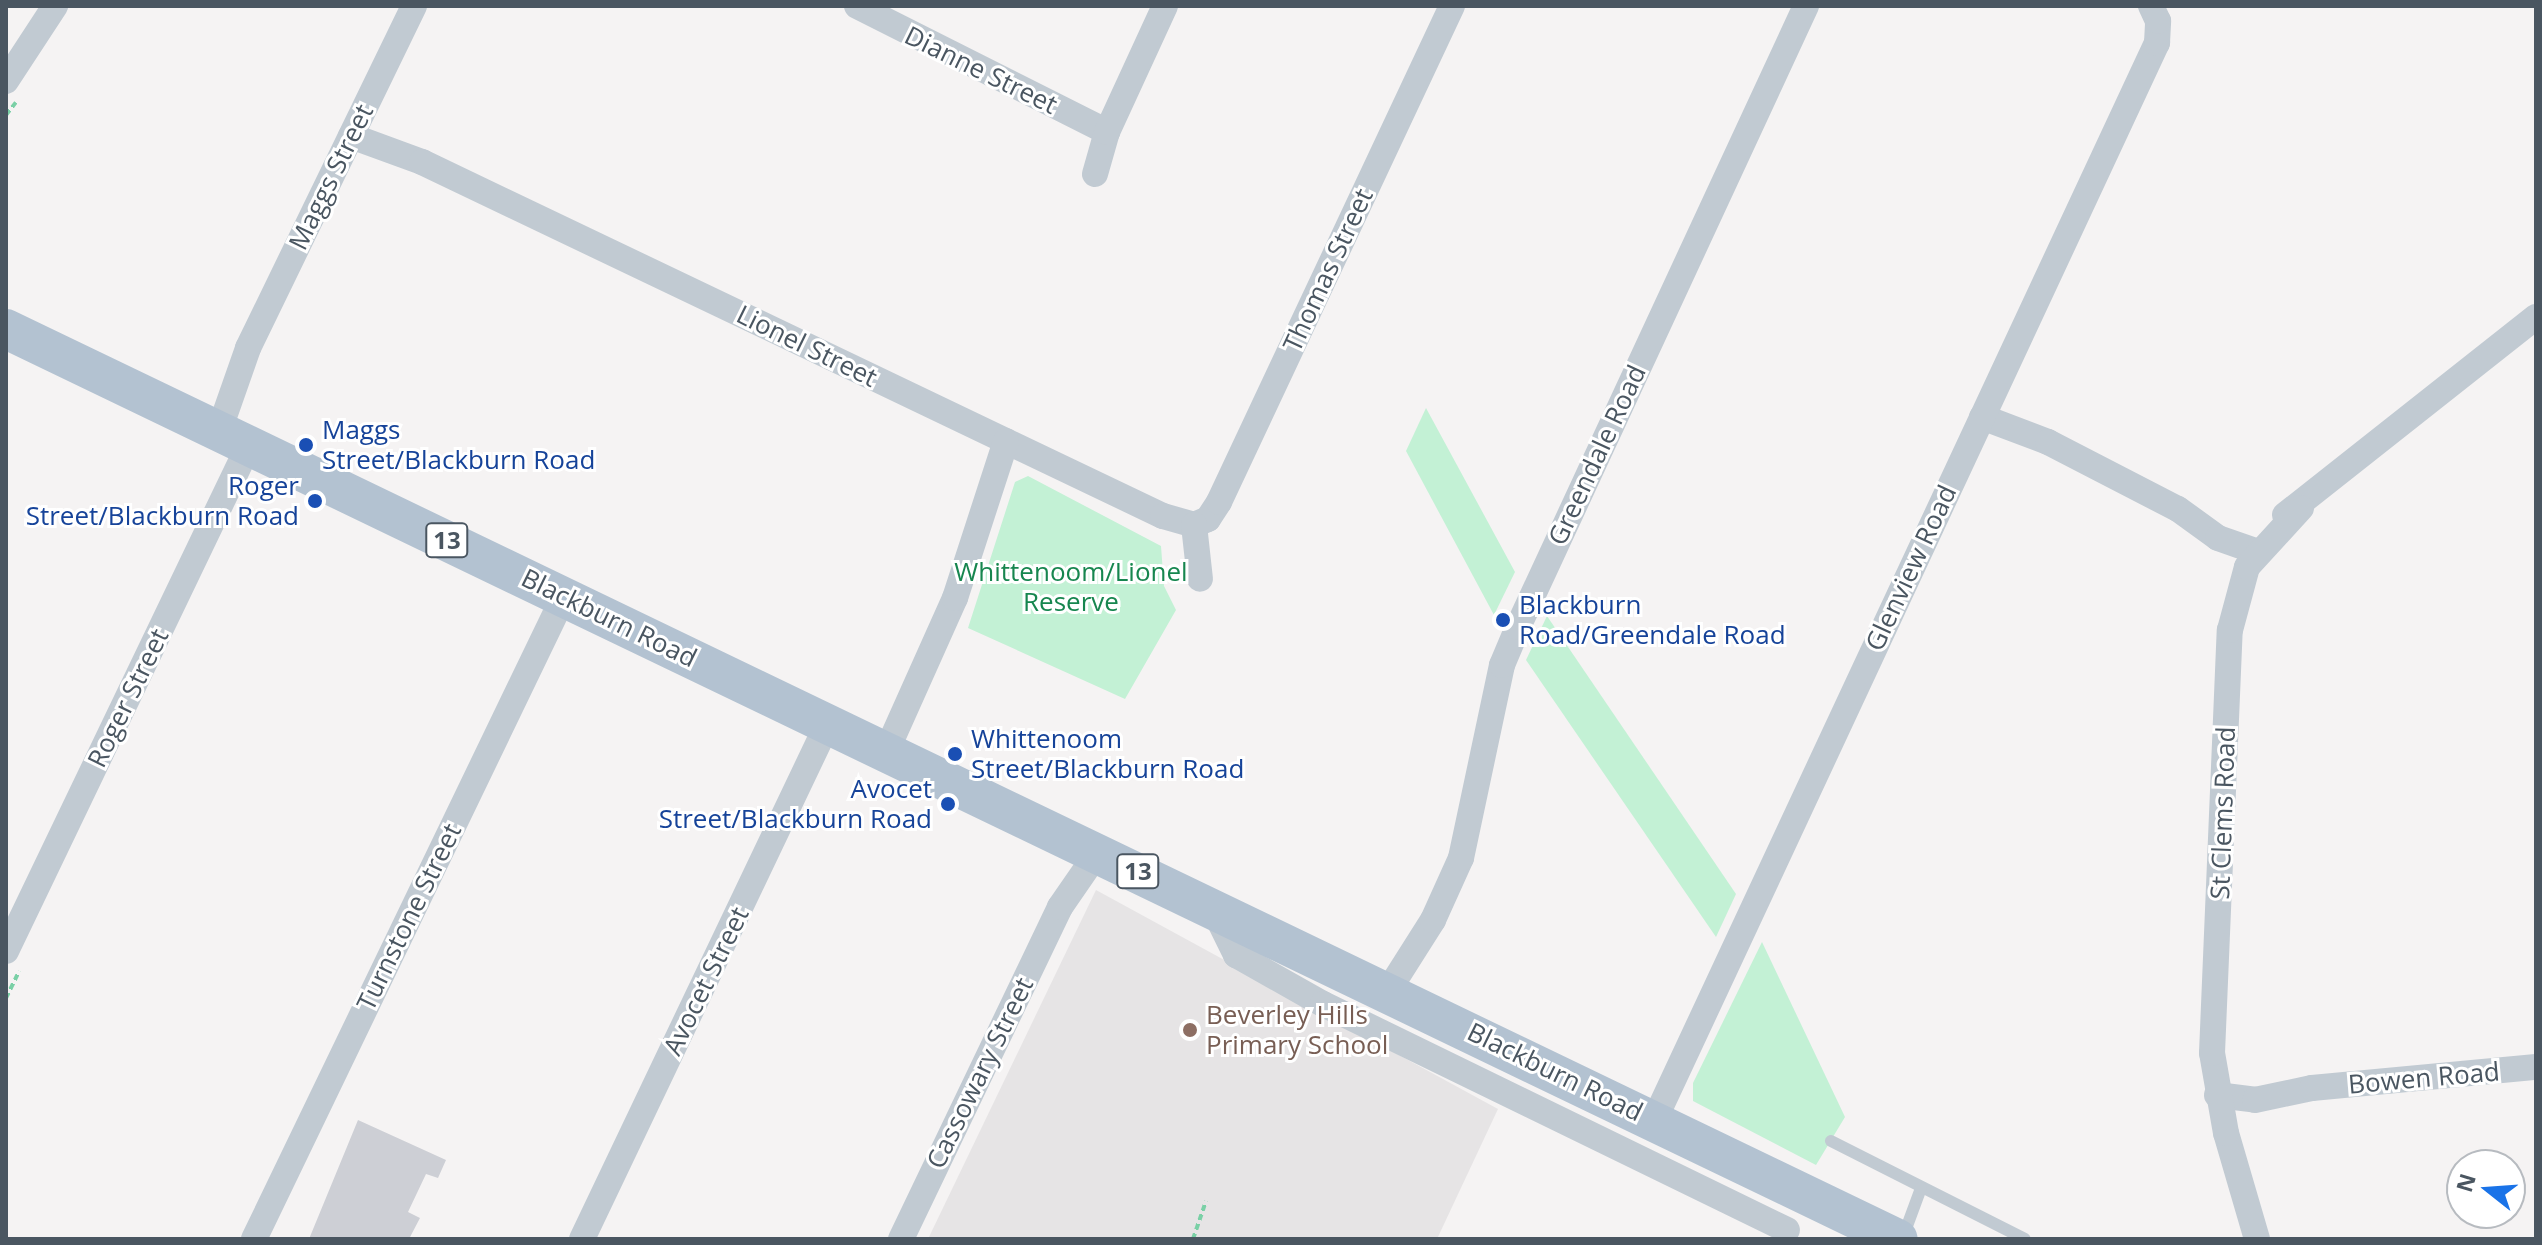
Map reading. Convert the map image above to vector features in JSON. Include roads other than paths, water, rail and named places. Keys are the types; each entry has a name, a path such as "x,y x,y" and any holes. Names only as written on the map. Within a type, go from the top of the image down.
{"main road":[{"name":"Blackburn Road","path":"6,329 1900,1239"}],"street":[{"path":"6,81 55,6"},
{"name":"Maggs Street","path":"224,433 248,348 414,6"},
{"name":"Dianne Street","path":"857,6 1107,132"},
{"path":"1095,174 1107,132 1165,6"},
{"name":"Thomas Street","path":"1194,525 1208,519 1219,502 1452,6"},
{"name":"Greendale Road","path":"1397,995 1461,858 1513,639 1806,6"},
{"name":"Glenview Road","path":"1654,1121 2157,43 2154,10"},
{"name":"Lionel Street","path":"355,129 1006,441 1194,525"},
{"name":"St Clems Road","path":"2257,1239 2227,1094 2212,1053 2218,996 2230,630 2240,583 2251,548 2536,317"},
{"path":"1985,410 2178,509 2210,518 2251,548"},
{"name":"Roger Street","path":"13,960 224,433"},
{"path":"887,750 955,598 1006,441"},
{"path":"1194,525 1200,579"},
{"name":"Turnstone Street","path":"254,1239 564,596"},
{"name":"Avocet Street","path":"582,1239 828,723"},
{"name":"Cassowary Street","path":"901,1239 1088,847"},
{"name":"Blackburn Road","path":"1212,906 1236,955 1487,1087 1781,1234"},
{"name":"Bowen Road","path":"2227,1094 2536,1067"},
{"path":"1781,1234 1798,1191"}],"lane":[{"path":"1831,1141 2025,1239"},
{"path":"1900,1239 1921,1188"}],"place":[{"name":"Maggs Street/Blackburn Road","path":"306,445"},
{"name":"Roger Street/Blackburn Road","path":"315,501"},
{"name":"Blackburn Road/Greendale Road","path":"1503,620"},
{"name":"Whittenoom Street/Blackburn Road","path":"955,754"},
{"name":"Avocet Street/Blackburn Road","path":"948,804"},
{"name":"Beverley Hills Primary School","path":"1190,1030"}],"park label":[{"name":"Whittenoom/Lionel Reserve","path":"1071,587"}]}
